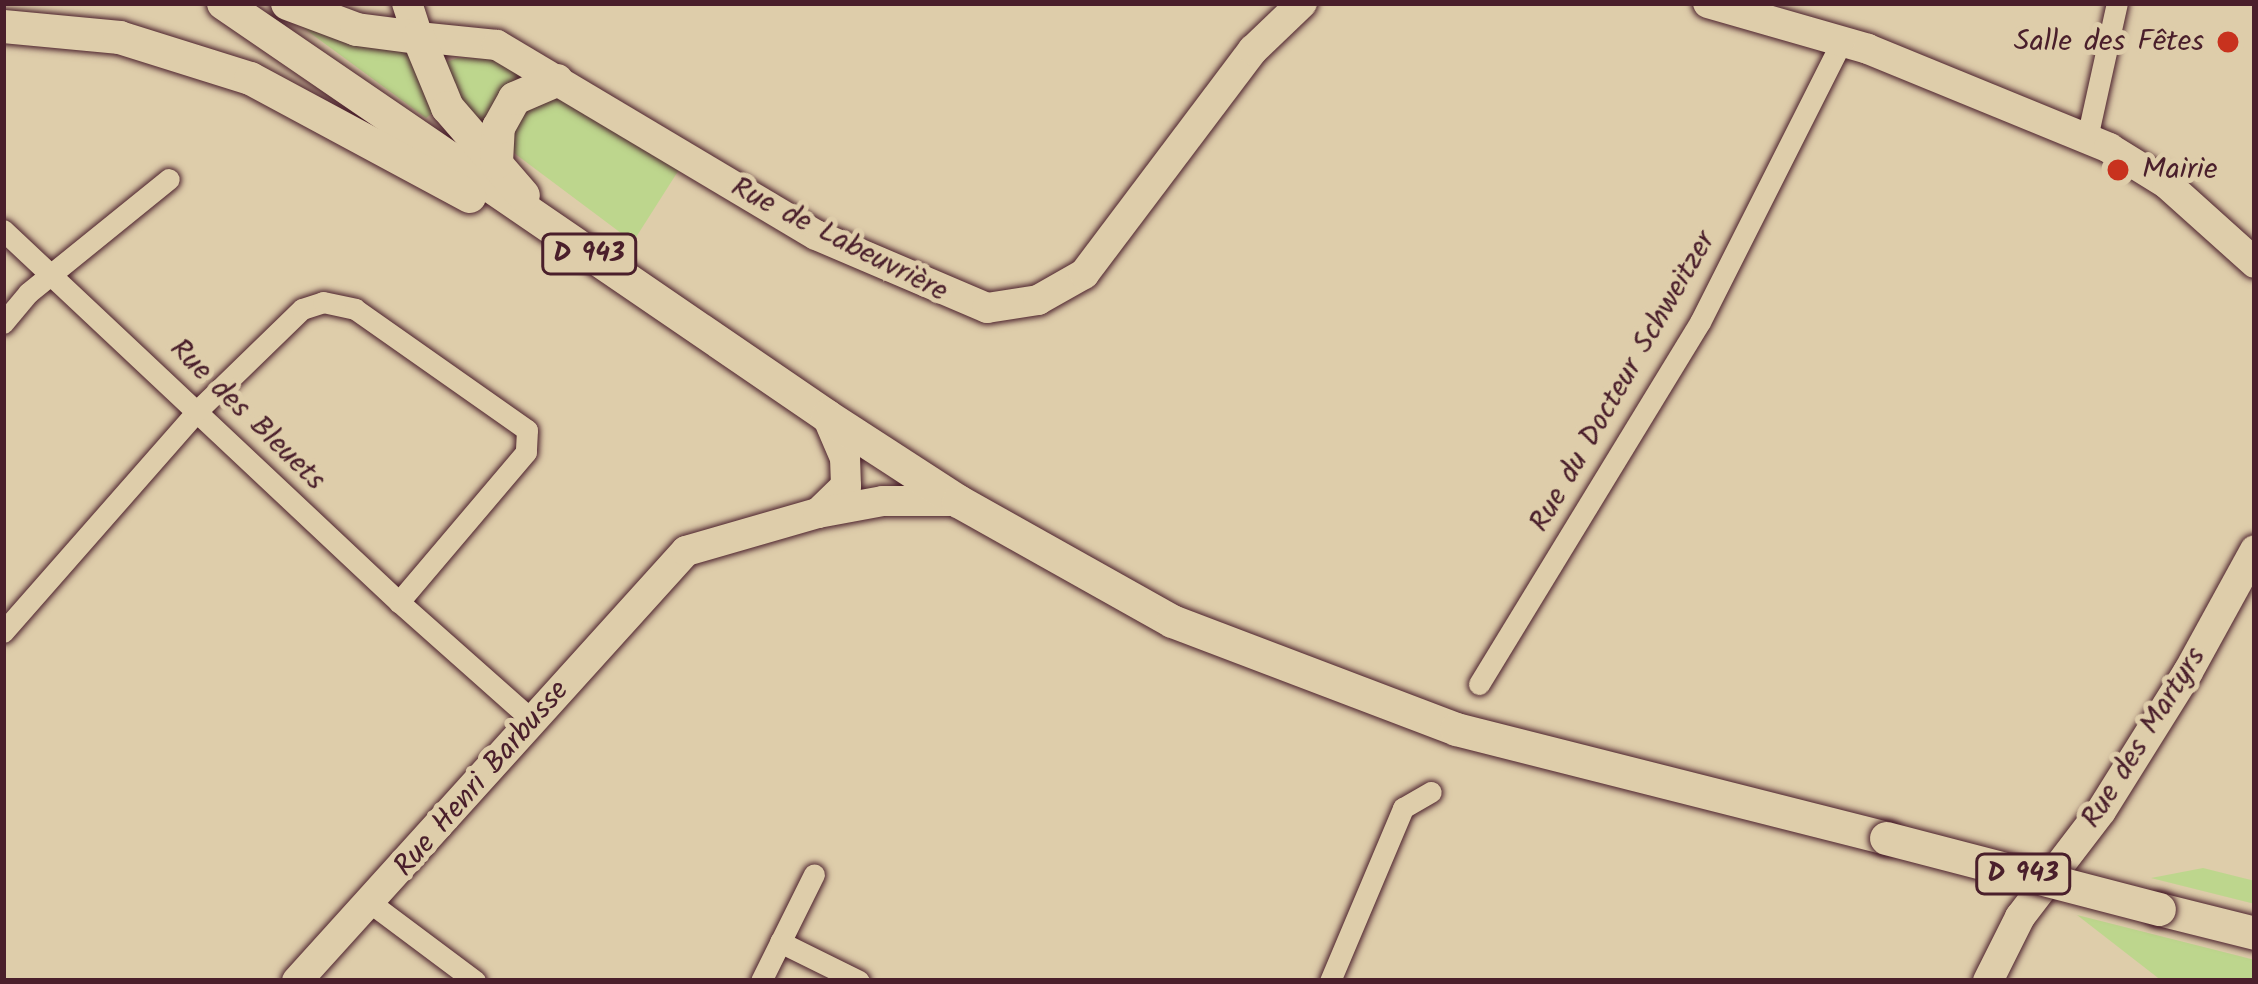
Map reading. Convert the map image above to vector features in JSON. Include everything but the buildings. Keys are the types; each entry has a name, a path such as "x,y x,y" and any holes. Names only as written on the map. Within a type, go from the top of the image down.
{"main road":[{"name":"D 943","path":"223,3 827,416 958,501 1172,621 1456,729 2255,933"},
{"path":"287,3 356,29 418,37 447,107 547,225"},
{"path":"3,26 119,37 250,78 341,120 515,223 547,225"},
{"path":"496,162 498,127 514,98 556,80"}],"street":[{"path":"407,3 418,37"},
{"name":"Rue de Labeuvrière","path":"418,37 497,45 816,235 987,308 1038,301 1084,274 1253,50 1302,3"},
{"path":"1708,3 1842,40 2087,138 2167,184 2255,263"},
{"path":"2087,138 2117,3"},
{"name":"Rue du Docteur Schweitzer","path":"1479,684 1700,322 1842,40"},
{"path":"3,323 54,272 169,179"},
{"name":"Rue des Bleuets","path":"3,230 54,272 399,602 532,721"},
{"path":"3,632 198,410 302,309 323,302 355,309 527,430 526,452 399,602"},
{"path":"818,513 846,486 845,458 827,416"},
{"name":"Rue Henri Barbusse","path":"297,981 373,904 663,572 709,542 818,513 883,501 958,501"},
{"name":"Rue des Martyrs","path":"1988,981 2020,917 2101,811 2188,672 2255,550"},
{"path":"1330,981 1403,808 1431,792"},
{"path":"761,981 814,874"},
{"path":"373,904 475,981"},
{"path":"781,942 859,981"}],"green space":[{"path":"279,10 411,46 439,108 426,118"},
{"path":"458,58 497,59 537,81 487,141 454,109 443,63"},
{"path":"543,96 572,102 682,165 633,242 514,153 506,127"},
{"path":"2203,868 2255,881 2255,904 2151,878"},
{"path":"2077,915 2255,960 2255,981 2162,981"}],"place":[{"name":"Salle des Fêtes","path":"2228,42"},
{"name":"Mairie","path":"2118,170"}]}
